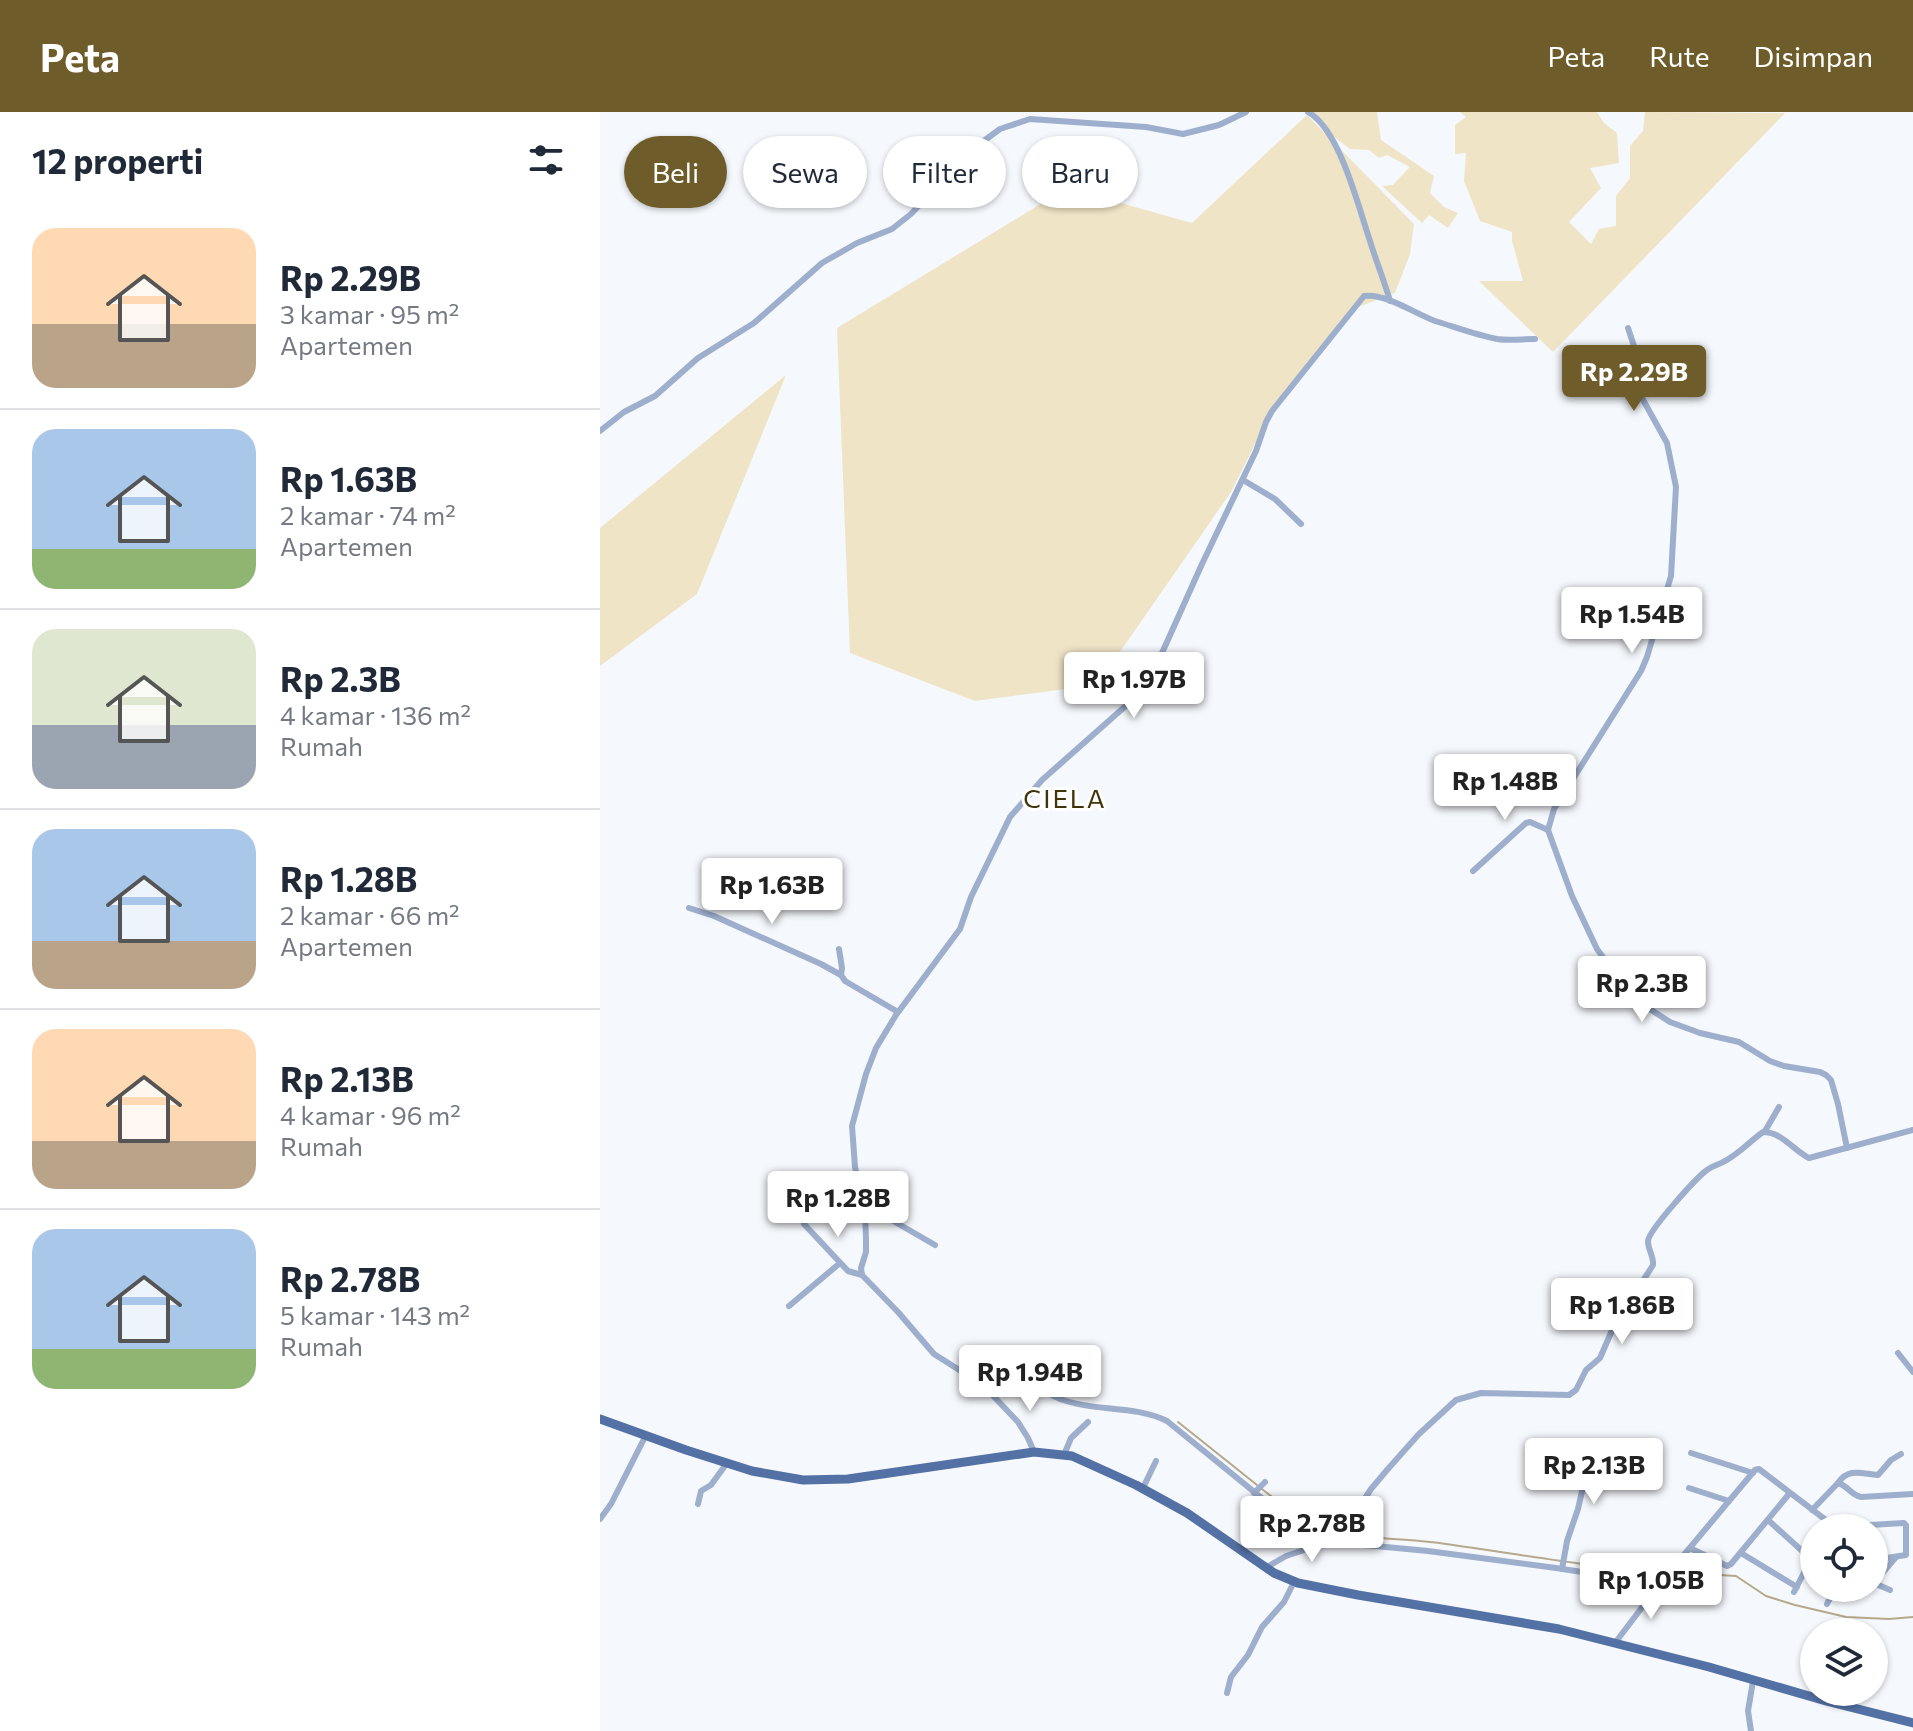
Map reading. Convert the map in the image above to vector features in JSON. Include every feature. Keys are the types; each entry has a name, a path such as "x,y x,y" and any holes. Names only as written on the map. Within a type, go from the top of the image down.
{"main road":[{"path":"600,1419 727,1463 778,1477 803,1480 840,1480 1034,1452 1064,1455 1085,1461 1143,1488 1187,1513 1281,1577 1294,1582 1559,1629 1913,1723"}],"street":[{"path":"600,431 624,412 655,396 698,358 754,323 822,263 857,243 892,229 911,214 970,151 1000,129 1030,119 1146,127 1183,134 1219,125 1246,112"},
{"path":"1308,112 1320,121 1336,147 1390,301"},
{"path":"862,1275 866,1252 865,1213 855,1167 852,1126 876,1048 898,1012 960,929 971,897 1018,805 1129,703 1153,673 1272,411 1364,296 1390,301 1437,321 1495,338 1535,339"},
{"path":"1628,328 1637,355 1638,386 1667,443 1676,487 1671,576 1641,671 1554,809 1548,830 1572,896 1597,949 1619,975 1630,981 1645,1006 1670,1022 1739,1042 1770,1061 1826,1075 1831,1080 1838,1104 1847,1148"},
{"path":"1243,480 1275,499 1301,524"},
{"path":"1473,871 1528,822 1548,830"},
{"path":"689,908 821,964 898,1012"},
{"path":"839,949 841,975"},
{"path":"1267,1567 1286,1556 1335,1539 1371,1489 1419,1434 1456,1400 1481,1393 1573,1393 1586,1370 1600,1358 1613,1328 1653,1265 1648,1242 1651,1233 1704,1172 1725,1161 1765,1131 1779,1107"},
{"path":"1765,1131 1780,1136 1809,1158 1913,1130"},
{"path":"865,1213 883,1215 935,1245"},
{"path":"804,1224 840,1263 852,1273 862,1275 934,1354 980,1383 993,1395 1018,1422 1034,1452"},
{"path":"789,1306 840,1263"},
{"path":"1898,1353 1913,1372"},
{"path":"980,1383 1021,1373 1063,1400 1083,1406 1146,1412 1159,1417 1259,1488 1279,1512 1335,1539 1563,1565 1661,1582"},
{"path":"1064,1455 1071,1438 1088,1422"},
{"path":"600,1519 611,1504 646,1435"},
{"path":"1563,1565 1592,1446"},
{"path":"1691,1453 1753,1473"},
{"path":"1812,1510 1844,1476 1854,1472 1878,1475 1901,1454"},
{"path":"1143,1488 1156,1461"},
{"path":"698,1504 701,1491 711,1485 727,1463"},
{"path":"1615,1643 1661,1582 1759,1469 1838,1528 1904,1523 1907,1553 1888,1558"},
{"path":"1838,1483 1861,1497 1913,1494"},
{"path":"1689,1488 1729,1501"},
{"path":"1690,1548 1727,1566 1731,1564 1789,1494"},
{"path":"1768,1520 1800,1548"},
{"path":"1741,1553 1795,1589 1800,1581"},
{"path":"1890,1590 1874,1583 1896,1557"},
{"path":"1227,1693 1231,1677 1248,1655 1262,1627 1284,1602 1294,1582"},
{"path":"1751,1731 1748,1711 1753,1681"}],"shaded area":[{"path":"1313,112 1377,112 1381,140 1434,176 1430,193 1444,207 1458,213 1448,228 1429,215 1422,223 1382,186 1393,185 1410,167 1387,155 1379,158 1369,150 1350,149 1333,136"},
{"path":"1460,112 1597,112 1604,123 1617,133 1619,163 1590,168 1601,188 1569,222 1591,244 1599,229 1616,226 1616,196 1630,178 1630,146 1643,131 1645,112 1785,113 1553,352 1479,281 1523,281 1512,232 1480,221 1464,181 1466,153 1455,154 1455,125 1466,117"},
{"path":"1307,115 1414,224 1410,254 1395,293 1353,309 1266,422 1231,492 1097,685 975,701 850,653 837,328 1034,208 1138,208 1192,223"},
{"path":"786,375 697,594 600,666 600,528"}],"waterway":[{"path":"1178,1422 1257,1485"},
{"path":"1262,1489 1307,1521 1339,1532 1665,1572"},
{"path":"1671,1572 1736,1576 1766,1596 1846,1617 1913,1617"}],"district":[{"name":"CIELA","path":"1065,797"}]}
